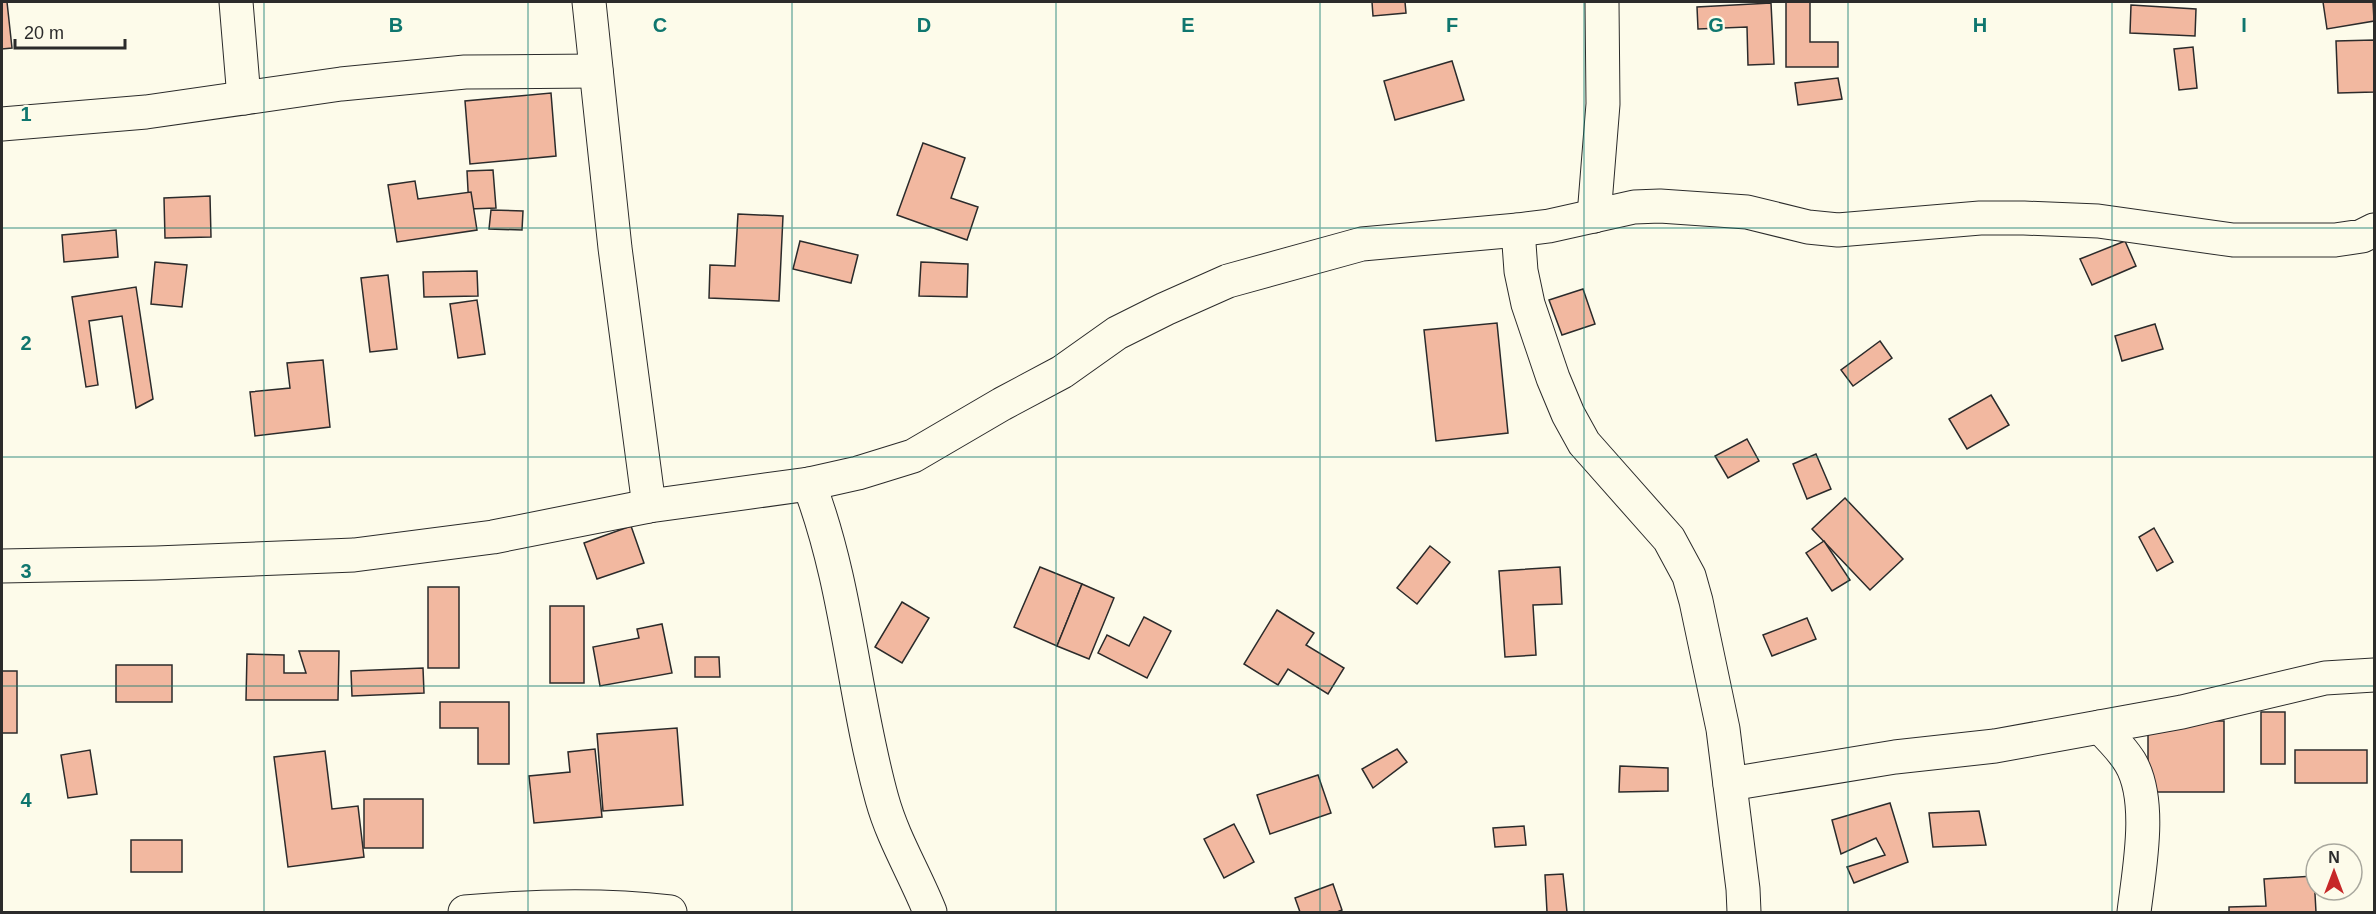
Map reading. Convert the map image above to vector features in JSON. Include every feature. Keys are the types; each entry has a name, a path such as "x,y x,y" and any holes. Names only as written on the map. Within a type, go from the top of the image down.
{"street":[{"path":"236,2 244,98"},
{"path":"589,2 622,304 649,506"},
{"path":"1594,216 1603,104 1602,2"},
{"path":"2,124 146,112 341,84 465,72 596,71"},
{"path":"2,566 156,563 354,555 493,537 649,506 809,484 913,456 1062,372 1117,333 1228,281 1362,244 1518,230 1634,207 1680,206 1747,212 1808,227 1839,230 1980,218 2024,218 2098,221 2233,240 2335,240 2362,236 2374,231"},
{"path":"1518,230 1521,271 1528,303 1553,378 1568,414 1584,443 1669,538 1689,576 1723,729 1744,912"},
{"path":"809,484 833,559 868,742 882,799 892,833 930,912"},
{"path":"1730,784 1895,757 1995,746 2182,712 2325,678 2374,675"},
{"path":"2100,727 2131,763 2138,780 2142,837 2134,912"},
{"path":"465,912 510,908 574,908 646,909 670,912"}],"building":[{"path":"2,2 7,2 12,48 2,49"},
{"path":"1372,2 1405,2 1406,13 1373,16"},
{"path":"1786,2 1810,2 1810,42 1838,42 1838,67 1786,67"},
{"path":"2323,2 2373,2 2374,21 2327,29"},
{"path":"1771,3 1774,64 1748,65 1747,27 1698,29 1697,7"},
{"path":"2131,5 2196,9 2195,36 2130,33"},
{"path":"2374,40 2374,92 2338,93 2336,41"},
{"path":"2193,47 2197,88 2179,90 2174,49"},
{"path":"1452,61 1464,100 1395,120 1384,81"},
{"path":"1838,78 1842,99 1798,105 1795,83"},
{"path":"551,93 556,156 470,164 465,101"},
{"path":"923,143 965,158 951,198 978,207 967,240 897,215"},
{"path":"493,170 496,208 469,209 467,171"},
{"path":"415,181 418,199 471,192 477,230 397,242 388,185"},
{"path":"210,196 211,237 165,238 164,198"},
{"path":"491,210 523,211 522,230 489,229"},
{"path":"738,214 783,216 779,301 709,298 710,265 735,266"},
{"path":"116,230 118,257 64,262 62,235"},
{"path":"800,241 858,255 851,283 793,269"},
{"path":"2125,241 2136,266 2092,285 2080,259"},
{"path":"155,262 187,265 182,307 151,304"},
{"path":"921,262 968,264 967,297 919,296"},
{"path":"477,271 478,296 424,297 423,272"},
{"path":"388,275 397,349 370,352 361,278"},
{"path":"136,287 153,399 136,408 122,316 89,321 98,385 86,387 72,297"},
{"path":"1583,289 1595,324 1562,335 1549,300"},
{"path":"477,300 485,354 458,358 450,304"},
{"path":"1497,323 1508,433 1436,441 1424,330"},
{"path":"2155,324 2163,349 2122,361 2115,336"},
{"path":"1880,341 1892,358 1853,386 1841,370"},
{"path":"323,360 330,427 255,436 250,392 290,388 287,363"},
{"path":"1991,395 2009,425 1967,449 1949,419"},
{"path":"1747,439 1759,461 1728,478 1715,456"},
{"path":"1816,454 1831,489 1807,499 1793,464"},
{"path":"1845,498 1903,559 1870,590 1812,529"},
{"path":"631,526 644,563 597,579 584,543"},
{"path":"2154,528 2173,562 2157,571 2139,537"},
{"path":"1824,541 1850,580 1832,591 1806,553"},
{"path":"1430,546 1450,562 1417,604 1397,588"},
{"path":"1040,567 1082,584 1057,646 1014,627"},
{"path":"1560,567 1562,604 1533,605 1536,655 1505,657 1499,571"},
{"path":"1082,584 1114,598 1089,659 1057,646"},
{"path":"428,587 459,587 459,668 428,668"},
{"path":"902,602 929,618 902,663 875,647"},
{"path":"550,606 584,606 584,683 550,683"},
{"path":"1277,610 1314,633 1306,645 1344,668 1328,694 1288,669 1278,685 1244,664"},
{"path":"1144,617 1171,631 1147,678 1098,653 1107,635 1129,646"},
{"path":"1807,618 1816,639 1772,656 1763,635"},
{"path":"662,624 672,673 600,686 593,647 639,638 637,629"},
{"path":"299,651 339,651 338,700 246,700 247,654 284,655 284,673 306,673"},
{"path":"695,657 719,657 720,677 695,677"},
{"path":"116,665 172,665 172,702 116,702"},
{"path":"423,668 424,693 352,696 351,671"},
{"path":"2,671 17,671 17,733 2,733"},
{"path":"440,702 509,702 509,764 478,764 478,728 440,728"},
{"path":"2261,712 2285,712 2285,764 2261,764"},
{"path":"2148,721 2224,721 2224,792 2148,792"},
{"path":"677,728 683,805 603,811 597,734"},
{"path":"595,749 602,817 534,823 529,776 570,772 568,752"},
{"path":"1397,749 1407,762 1373,788 1362,769"},
{"path":"90,750 97,794 68,798 61,755"},
{"path":"2295,750 2367,750 2367,783 2295,783"},
{"path":"325,751 332,809 358,806 364,857 288,867 274,757"},
{"path":"1620,766 1668,768 1668,791 1619,792"},
{"path":"1318,775 1331,813 1270,834 1257,795"},
{"path":"364,799 423,799 423,848 364,848"},
{"path":"1890,803 1908,862 1854,883 1847,867 1885,855 1876,838 1841,854 1832,820"},
{"path":"1979,811 1986,845 1933,847 1929,813"},
{"path":"1234,824 1254,862 1224,878 1204,839"},
{"path":"1524,826 1526,845 1495,847 1493,828"},
{"path":"131,840 182,840 182,872 131,872"},
{"path":"1563,874 1567,912 1547,912 1545,875"},
{"path":"2304,877 2304,902 2315,902 2316,912 2229,912 2229,907 2266,906 2264,879"},
{"path":"1333,884 1342,910 1300,912 1295,898"}]}
